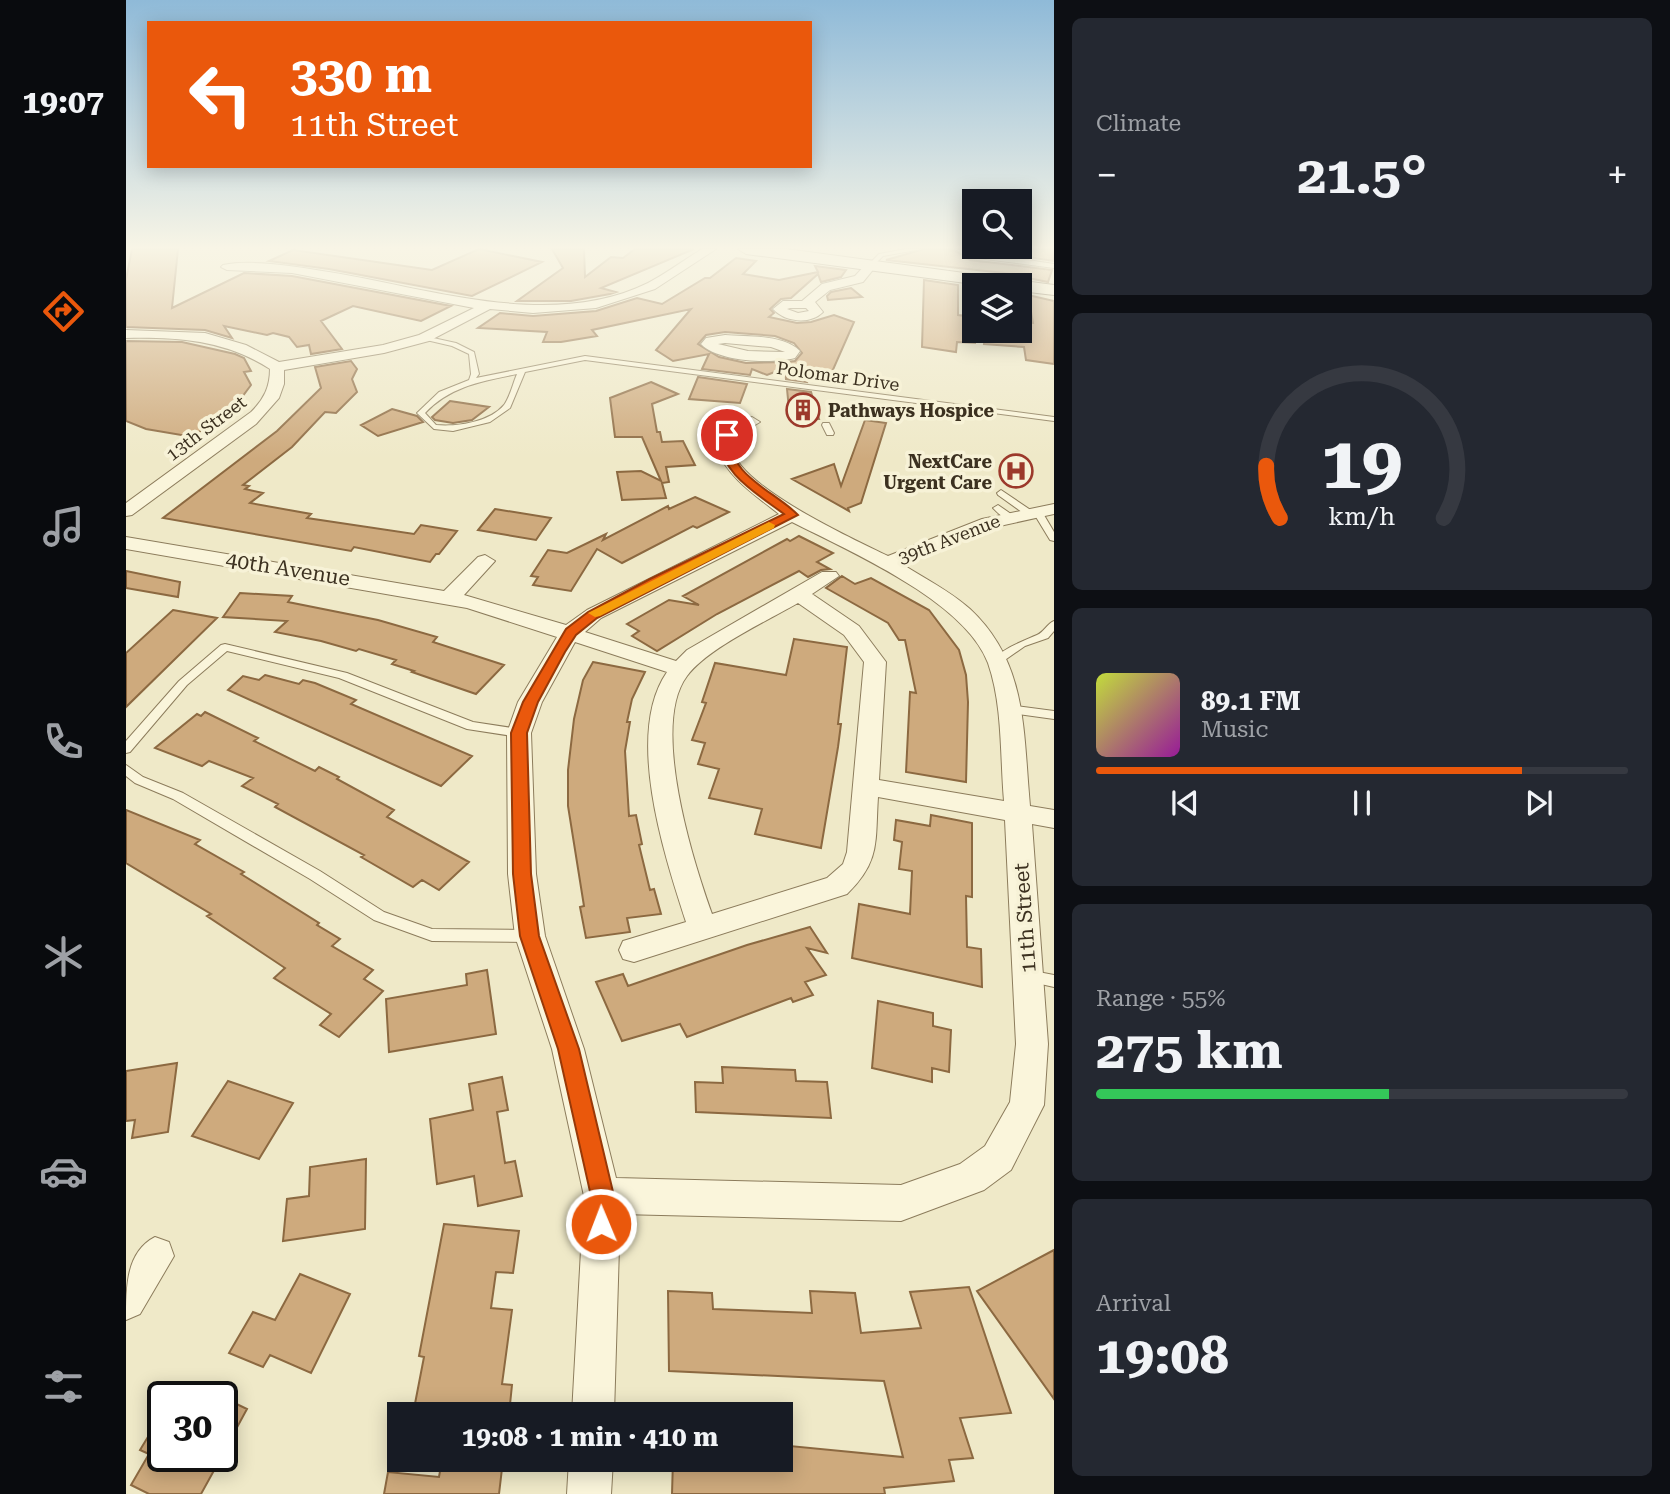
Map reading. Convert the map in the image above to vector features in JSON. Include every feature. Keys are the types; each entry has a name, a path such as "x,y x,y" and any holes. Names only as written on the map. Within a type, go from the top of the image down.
{"street":[{"path":"126,334 157,333 214,338 240,345 277,367 384,349 424,338 462,319"},
{"path":"798,340 725,339 708,344 719,351 777,358 790,355 806,328 804,319"},
{"name":"13th Street","path":"126,511 250,421 267,405 279,380 277,367"},
{"name":"11th Street","path":"603,1196 901,1203 971,1178 998,1158 1027,1105 1041,979 1018,813 1007,692 998,660 991,646 962,613 887,563 792,515 741,474 724,448 727,435 752,422"},
{"name":"39th Avenue","path":"887,563 1003,512 1040,511"},
{"path":"594,1402 603,1196 568,1049 530,936 522,874 519,733 541,681 571,632 594,614 632,593 792,515"},
{"name":"40th Avenue","path":"126,542 450,597 571,632 680,669"},
{"path":"450,597 485,561"},
{"path":"702,927 679,860 665,795 662,737 667,692 680,669 695,655 829,576"},
{"path":"634,950 837,886 855,869 861,852 875,662 866,643 849,627 798,594"},
{"path":"866,786 1054,819"},
{"path":"126,1300 155,1256"},
{"path":"589,1494 590,1472"}],"lane":[{"path":"424,338 454,344 472,353 475,374 472,379"},
{"name":"Polomar Drive","path":"421,413 440,397 472,379 522,371 551,362 585,358 1054,419"},
{"path":"421,413 435,427 453,429 487,420 507,406 522,371"},
{"path":"772,392 839,401"},
{"path":"1001,493 1040,511 1053,538"},
{"path":"998,660 1021,644 1045,636 1054,624"},
{"path":"126,749 183,683 225,647 343,675 471,726 519,733"},
{"path":"1008,709 1054,715"},
{"path":"126,769 139,780 178,796 315,874 379,916 432,935 530,936"}],"building":[{"path":"126,319 326,319 321,321 342,349 311,354 309,345 297,347 289,337 224,326 232,338 205,330 126,327"},
{"path":"492,319 645,319 592,330 597,336 561,342 543,342 547,332 478,328"},
{"path":"683,319 777,319 797,323 845,319 854,322 832,372 806,378 807,382 786,379 785,368 767,375 752,369 750,375 702,369 709,354 673,361 656,350","holes":["725,332 775,336 794,343 802,353 795,361 746,363 719,357 698,344 706,335"]},
{"path":"923,319 962,319 962,342 957,342 956,352 922,347"},
{"path":"1032,319 1054,319 1054,364 1026,360 1024,347 984,344 1032,343"},
{"path":"126,341 182,342 235,354 244,358 251,371 244,372 251,385 242,397 193,437 146,429 126,421"},
{"path":"351,361 357,369 352,379 357,392 336,413 325,412 292,447 243,485 249,486 245,489 263,493 250,503 311,514 307,518 414,534 421,525 457,531 430,562 354,547 351,551 163,518 277,431 321,388 315,367"},
{"path":"698,377 747,384 740,403 689,399"},
{"path":"651,382 678,394 652,404 657,432 660,432 662,442 683,441 695,465 666,467 669,482 662,483 666,498 622,500 617,472 641,471 661,481 642,437 615,437 610,398"},
{"name":"Pathways Hospice","path":"787,389 811,392 819,419 790,419"},
{"path":"450,401 489,407 472,420 453,423 435,420 432,417"},
{"path":"392,409 417,416 423,422 378,436 361,425"},
{"path":"865,420 886,423 861,503 848,508 849,511 792,479 834,464 841,486"},
{"path":"695,497 729,512 697,528 693,526 622,563 597,549 571,591 533,585 538,577 531,576 548,550 567,553 606,534 603,540 668,506 669,509"},
{"path":"495,509 551,518 536,540 478,530"},
{"path":"799,536 833,553 817,562 830,569 821,570 808,577 799,571 717,614 657,651 632,636 639,631 627,624 669,600 699,605 683,596 787,539 790,541"},
{"path":"126,571 180,582 178,597 126,588"},
{"path":"842,576 855,584 871,578 929,610 959,650 966,675 968,702 966,782 906,772 910,692 916,693 905,640 899,640 888,623 826,588"},
{"path":"240,593 292,596 288,602 378,620 437,637 433,642 504,665 476,694 392,664 396,660 359,649 356,651 275,632 287,621 223,617"},
{"path":"173,610 217,618 126,707 126,653"},
{"path":"794,639 847,647 838,724 841,724 821,848 755,834 762,809 709,798 719,769 698,764 705,743 692,740 706,703 702,702 715,663 786,675"},
{"path":"593,662 645,672 632,699 627,722 630,722 625,751 629,816 636,815 642,844 639,845 650,890 654,889 661,914 627,918 630,932 586,938 580,907 584,906 568,806 568,770 574,719 583,680"},
{"path":"265,675 299,684 303,680 315,683 356,700 351,704 472,756 441,786 228,690 243,676 259,680"},
{"path":"205,712 258,738 254,741 315,771 319,767 339,777 337,779 394,810 387,817 469,862 439,890 422,880 413,887 361,857 364,855 275,807 278,804 242,786 253,778 209,761 202,766 155,748 197,714 201,716"},
{"path":"126,810 200,840 195,844 244,872 241,874 319,923 317,925 340,939 332,946 373,970 364,979 383,991 339,1037 320,1025 331,1014 274,978 285,968 207,916 211,914 126,863"},
{"path":"931,815 972,823 972,897 966,896 967,947 981,949 982,987 852,958 859,904 910,914 912,871 899,869 902,842 894,840 896,820 930,826"},
{"path":"810,927 827,953 807,948 826,975 805,982 813,995 793,1002 791,998 687,1037 680,1024 622,1041 596,982 623,974 628,986 747,945"},
{"path":"487,970 496,1034 389,1052 386,999 467,985 466,974"},
{"path":"878,1001 933,1013 933,1026 951,1030 949,1072 932,1068 932,1082 872,1068"},
{"path":"177,1063 168,1132 132,1138 135,1120 126,1121 126,1071"},
{"path":"722,1067 795,1070 796,1081 827,1082 831,1118 696,1112 695,1082 723,1083"},
{"path":"502,1077 508,1110 497,1112 505,1163 515,1161 522,1196 478,1206 474,1176 437,1184 430,1119 473,1110 469,1084"},
{"path":"228,1081 293,1103 259,1159 192,1136"},
{"path":"366,1159 365,1229 283,1241 287,1199 309,1196 310,1167"},
{"path":"444,1224 519,1231 513,1273 496,1272 491,1308 512,1310 502,1384 512,1385 510,1402 415,1402 424,1357 419,1356"},
{"path":"1054,1250 1054,1399 977,1291"},
{"path":"300,1274 350,1294 311,1373 270,1355 263,1367 229,1353 253,1312 275,1320"},
{"path":"969,1287 1011,1413 960,1418 973,1458 949,1460 954,1481 884,1488 885,1494 672,1494 673,1472 793,1472 793,1446 903,1457 884,1381 669,1371 668,1291 712,1293 713,1309 812,1313 810,1291 855,1293 861,1333 921,1328 910,1292"},
{"path":"238,1405 247,1409 238,1426"},
{"path":"147,1438 147,1453 140,1450"},
{"path":"147,1457 147,1472 213,1472 201,1494 149,1494 131,1485"},
{"path":"388,1472 439,1477 440,1472 502,1472 499,1494 384,1494"}],"slow traffic":[{"path":"595,613 769,525"}],"place":[{"name":"Pathways Hospice","path":"803,410"},
{"name":"NextCare Urgent Care","path":"1016,471"}],"route":[{"path":"601,1224 603,1196 568,1049 530,936 522,874 519,733 530,702 571,632 593,615 654,581 792,515 751,484 730,462 724,448 727,435"}]}
